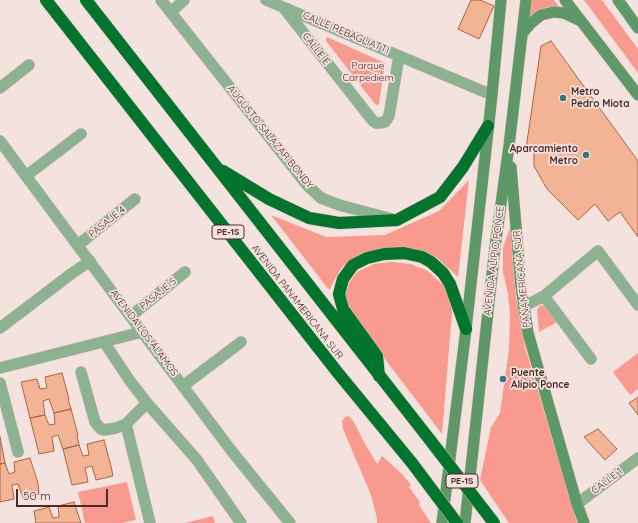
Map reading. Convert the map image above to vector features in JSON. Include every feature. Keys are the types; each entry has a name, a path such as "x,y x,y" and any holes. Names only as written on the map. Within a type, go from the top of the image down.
{"highway":[{"name":"AVENIDA PANAMERICANA SUR","path":"46,0 338,373 412,463 457,523"},
{"name":"AVENIDA PANAMERICANA SUR","path":"86,0 494,523"},
{"path":"217,167 269,199 309,218 338,223 397,220 440,197 463,168 488,126"},
{"path":"378,376 377,356 343,309 339,294 343,279 353,265 367,258 384,254 404,253 422,257 431,262 443,273 450,284 466,329"}],"main road":[{"name":"AVENIDA ALIPIO PONCE","path":"442,523 466,329 501,0"},
{"name":"AVENIDA ALIPIO PONCE","path":"465,523 495,247 509,146 526,0"},
{"path":"565,0 638,95"},
{"path":"618,0 638,28"},
{"path":"522,35 530,24 541,15 554,12 564,14 583,22"},
{"name":"PANAMERICANA SUR","path":"509,146 523,307 528,334 577,504 584,523"}],"street":[{"name":"AUGUSTO SALAZAR BONDY","path":"161,0 307,185 321,198 339,205 397,220"},
{"path":"171,12 184,0"},
{"name":"CALLE REBAGLIATTI","path":"266,0 492,95"},
{"name":"CALLE E","path":"282,7 373,121 379,124 385,122 389,116 399,56"},
{"path":"0,88 29,65"},
{"path":"26,176 80,134"},
{"name":"AVENIDA LOS ÁLAMOS","path":"0,141 234,454 290,523"},
{"name":"PASAJE 4","path":"78,245 135,199"},
{"path":"523,307 544,296 598,251 638,304"},
{"path":"2,323 90,261"},
{"name":"PASAJE 5","path":"131,316 185,272"},
{"path":"544,296 591,359"},
{"path":"0,368 142,332"},
{"path":"104,342 130,381 147,403 197,460 240,523"},
{"path":"183,386 241,342"},
{"path":"81,372 95,422 97,426 104,430 126,424 147,403"},
{"path":"0,383 18,452"},
{"path":"126,424 150,523"},
{"name":"CALLE 1","path":"577,504 638,458"}],"green space":[{"path":"529,0 554,0 560,8 549,7 540,10 532,15 525,23"},
{"path":"584,0 602,0 638,49 638,73"},
{"name":"Parque Carpediem","path":"327,37 385,63 379,104 375,104 326,41"},
{"path":"469,180 458,277 436,257 409,250 352,260 342,267 329,290 271,215 326,237 385,235 439,211"},
{"path":"510,228 516,297 525,347 577,523 509,523 480,480 491,427 500,413 509,349 510,315 508,294 503,272 503,248"},
{"path":"391,262 411,264 428,271 443,285 453,301 442,434 352,316 345,298 349,283 357,272 374,264"},
{"path":"544,305 557,322 539,332 537,309"},
{"path":"638,353 638,389 630,395 613,372"},
{"path":"349,416 354,422 377,464 382,456 402,474 411,485 409,487 420,502 419,505 431,523 377,523 371,495 343,429 342,421 345,417"},
{"path":"127,482 136,520 122,523 85,523 78,492"},
{"path":"213,516 215,523 185,523"}],"building":[{"path":"471,0 480,0 494,6 479,39 458,29"},
{"name":"Metro Pedro Miota","path":"551,41 638,161 638,237 620,212 608,221 595,204 578,220 547,189 534,166 534,150 526,149 541,46"},
{"path":"62,373 71,409 54,413 49,399 43,401 45,415 30,418 21,382 37,379 40,389 47,388 45,377"},
{"path":"638,397 638,415 629,403"},
{"path":"71,409 79,445 63,449 58,435 52,437 54,451 39,454 30,418 45,415 49,425 55,424 54,413"},
{"path":"598,429 617,449 605,460 584,437"},
{"path":"0,437 5,463 0,464"},
{"path":"104,440 113,476 96,480 92,466 85,468 88,482 72,485 63,449 79,445 83,456 89,455 87,444"},
{"path":"30,458 38,483 39,494 23,498 18,484 12,485 14,499 0,502 0,464 5,463 9,474 15,472 14,462"},
{"path":"74,502 81,523 36,523 34,511 49,507 53,518 59,517 58,506"}],"place":[{"name":"Metro Pedro Miota","path":"563,98"},
{"name":"Aparcamiento Metro","path":"586,155"},
{"name":"Puente Alipio Ponce","path":"503,379"}]}
